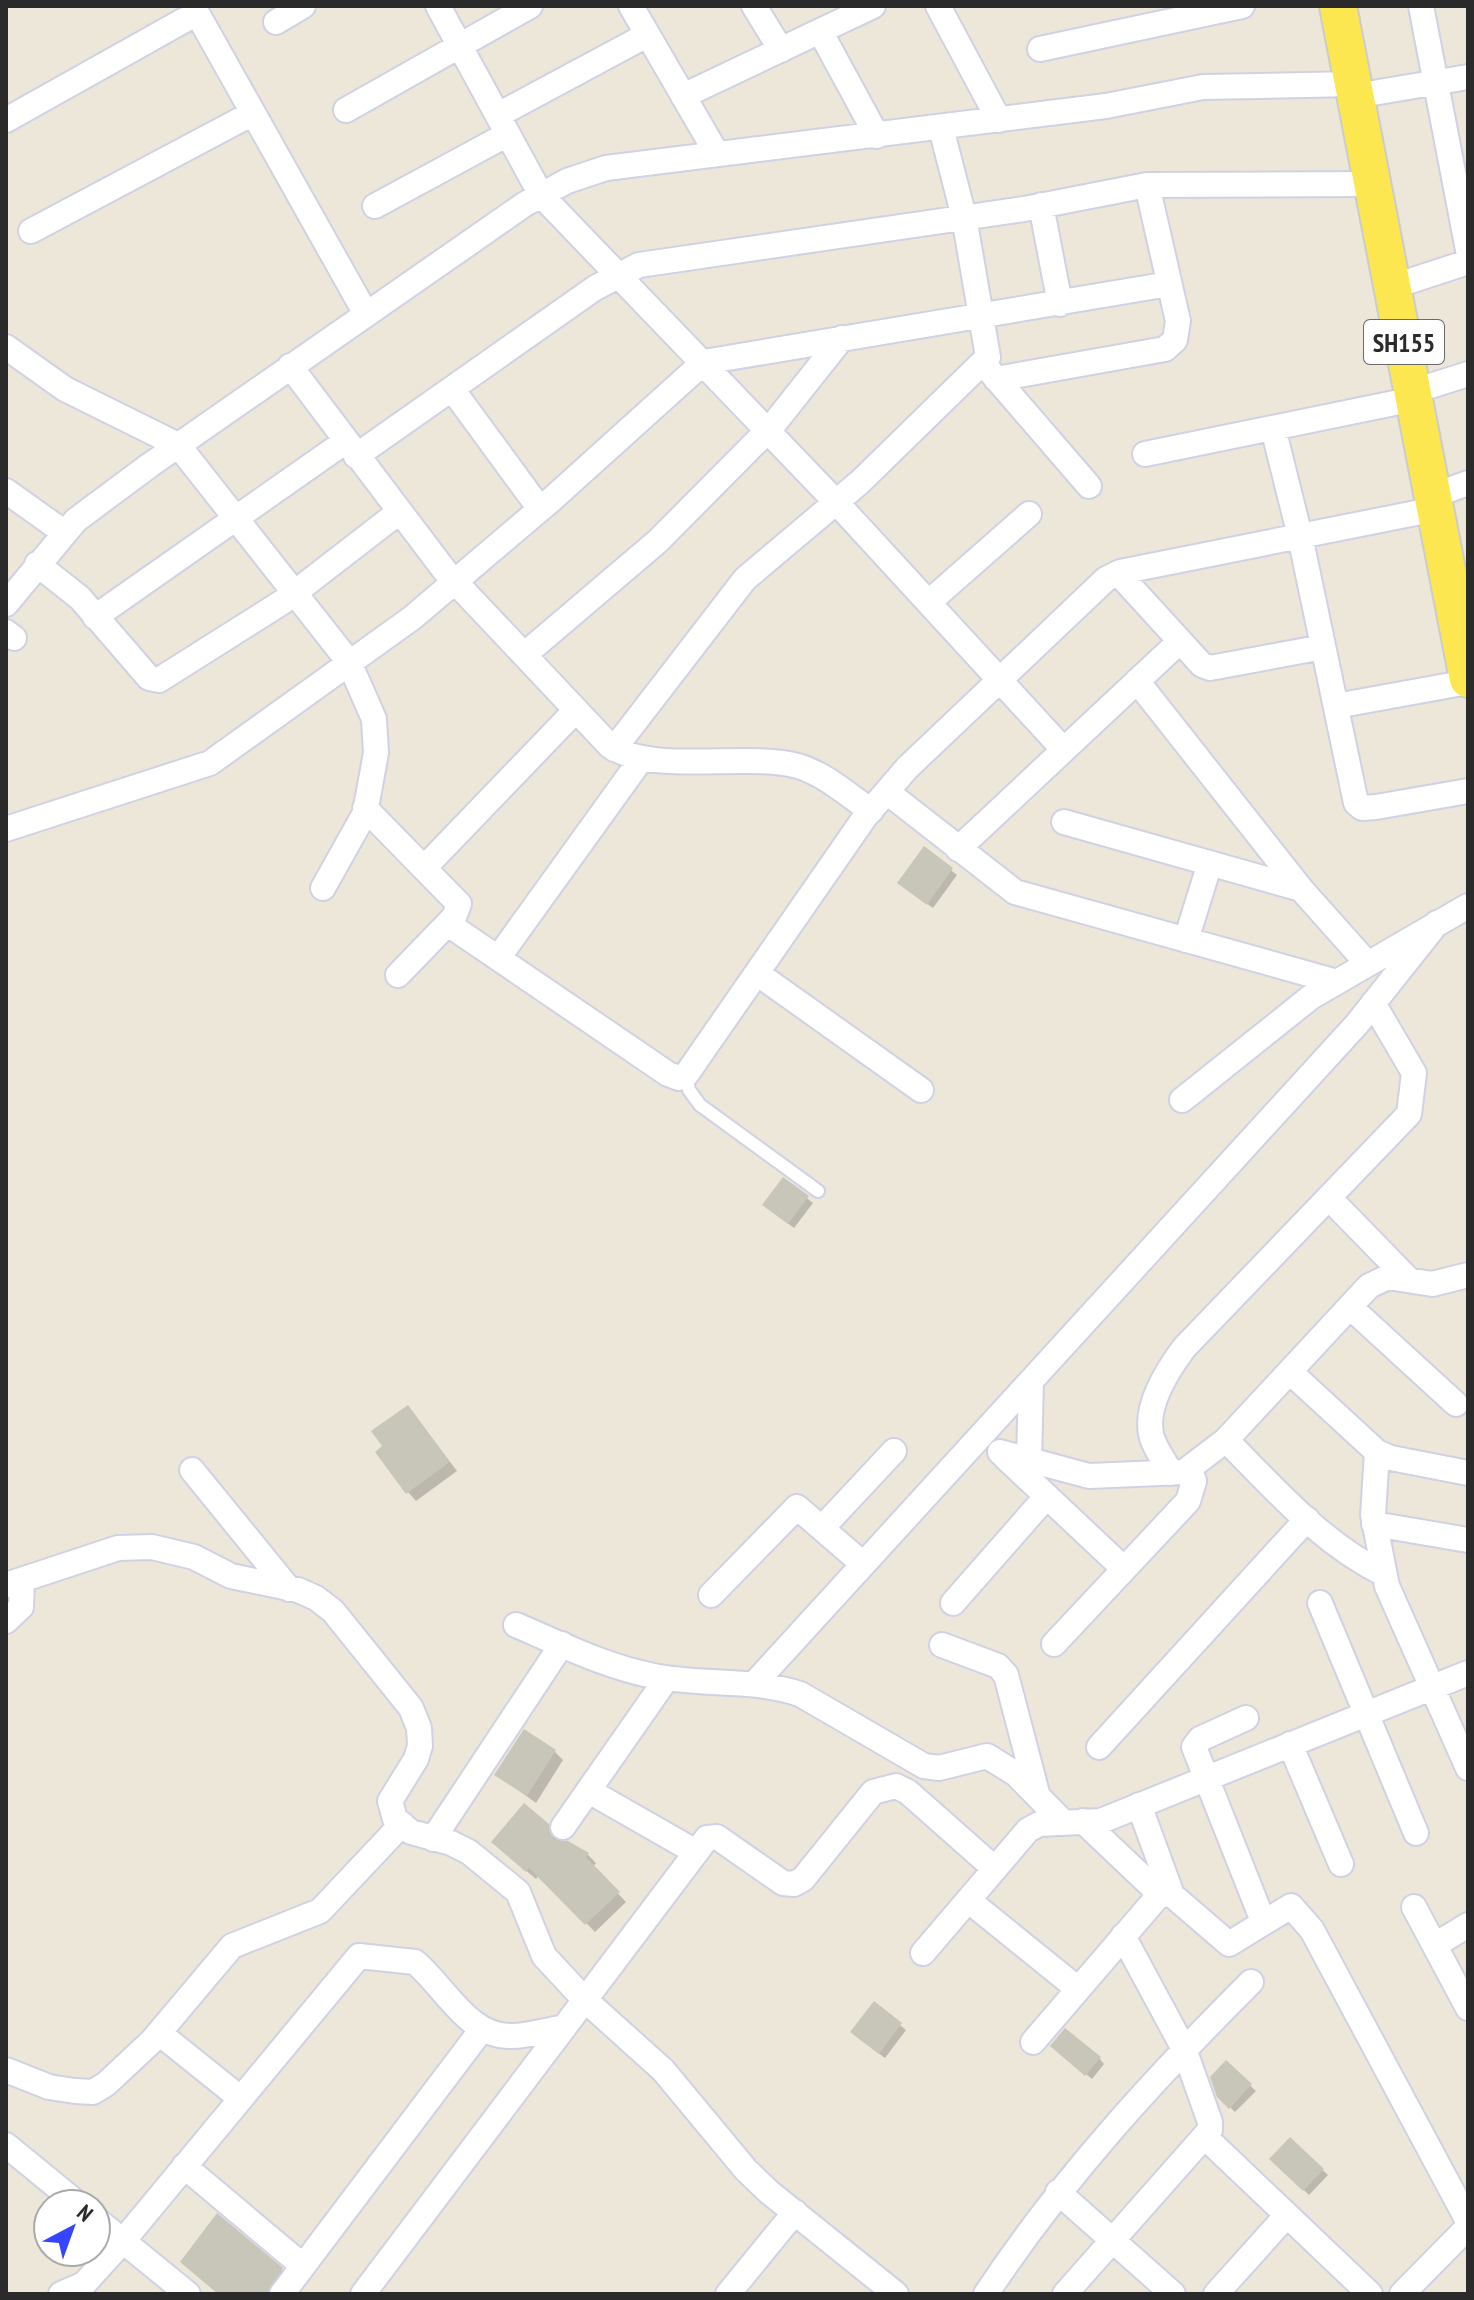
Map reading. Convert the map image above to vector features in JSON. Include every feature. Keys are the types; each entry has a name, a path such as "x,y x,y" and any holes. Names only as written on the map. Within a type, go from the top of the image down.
{"main road":[{"name":"SH155","path":"1338,6 1361,89"},
{"name":"SH155","path":"1351,6 1361,89 1404,283 1419,394"},
{"name":"SH155","path":"1370,136 1373,184 1419,394 1450,494 1466,595"},
{"name":"SH155","path":"1450,494 1468,680"}],"street":[{"path":"276,22 303,6"},
{"path":"438,6 541,195 836,502 1063,749"},
{"path":"631,6 717,154"},
{"path":"754,6 781,50"},
{"path":"683,96 873,6"},
{"path":"938,6 999,120"},
{"path":"1040,49 1242,6"},
{"path":"1421,6 1468,250"},
{"path":"346,110 521,8"},
{"path":"6,120 195,10 366,314"},
{"path":"820,31 877,136"},
{"path":"375,206 647,35"},
{"path":"6,604 76,520 290,366 541,195 567,181 606,168 1106,106 1203,87 1361,89 1468,77"},
{"path":"31,231 253,113"},
{"path":"941,128 964,217 989,349 990,372 1089,486"},
{"path":"95,617 237,520 452,389 617,274 665,258 964,217 1147,185 1373,184"},
{"path":"614,749 745,579 990,372 1165,349 1175,340 1178,332 1147,185"},
{"path":"1041,205 1060,304"},
{"path":"1404,283 1468,262"},
{"path":"6,829 210,763 412,618 540,509 704,362 983,318 1169,284"},
{"path":"524,655 658,541 767,431 842,338"},
{"path":"6,347 65,389 178,445 349,662 377,736 365,808 354,836 323,888"},
{"path":"290,366 455,582 614,749 642,758 794,765 826,779 871,811"},
{"path":"1145,454 1419,394 1468,374"},
{"path":"452,389 540,509"},
{"path":"1273,428 1300,536 1352,796 1362,808 1468,791"},
{"path":"6,491 65,533"},
{"path":"448,924 668,1074 679,1078 686,1075 871,811 999,678 1086,594 1118,573 1300,536 1450,494"},
{"path":"37,564 80,598 149,678 159,680 295,593 399,512"},
{"path":"929,602 1029,514"},
{"path":"1118,573 1192,658 1210,668 1323,647"},
{"path":"958,849 1178,643"},
{"path":"1336,706 1468,680"},
{"path":"1137,681 1301,889 1367,963"},
{"path":"425,867 576,710"},
{"path":"498,958 642,758"},
{"path":"887,792 1015,892 1337,982"},
{"path":"365,808 459,904 448,924 398,975"},
{"path":"1064,822 1301,889"},
{"path":"1186,940 1210,863"},
{"path":"1182,1100 1311,997 1468,906"},
{"path":"754,1684 1373,1003 1437,923"},
{"path":"758,974 921,1090"},
{"path":"1054,1644 1188,1501 1194,1481 1180,1471 1151,1430 1160,1385 1169,1368 1184,1348 1409,1114 1414,1073 1373,1003"},
{"path":"1329,1198 1409,1280"},
{"path":"1000,1452 1089,1476 1180,1471 1226,1440 1380,1279 1388,1277 1432,1284 1466,1282"},
{"path":"1350,1307 1456,1404"},
{"path":"1290,1372 1377,1452 1468,1473"},
{"path":"1029,1460 1031,1381"},
{"path":"982,1435 1123,1568"},
{"path":"1226,1440 1347,1555 1384,1574"},
{"path":"823,1527 894,1451"},
{"path":"1377,1452 1374,1524 1384,1574 1468,1768"},
{"path":"192,1470 289,1589"},
{"path":"953,1603 1054,1503 1089,1476"},
{"path":"711,1595 797,1507 863,1564"},
{"path":"1099,1747 1307,1519"},
{"path":"1374,1524 1468,1540"},
{"path":"6,1621 21,1607 14,1582 118,1548 152,1547 194,1557 231,1576 316,1598 333,1611 411,1708 419,1728 420,1746 390,1801 389,1809 411,1832 469,1852 518,1892 544,1956 584,1999 663,2070 746,2170 896,2294"},
{"path":"1320,1603 1416,1833"},
{"path":"516,1625 623,1669 667,1678 754,1684 800,1694 924,1766 987,1756 1016,1774 1037,1796 1229,1944 1291,1906 1312,1930 1468,2221"},
{"path":"433,1839 562,1644"},
{"path":"942,1645 998,1666 1006,1675 1037,1796"},
{"path":"923,1953 1028,1830 1039,1824 1101,1821 1468,1673"},
{"path":"563,1827 667,1678"},
{"path":"1246,1718 1196,1742 1194,1747 1263,1921"},
{"path":"1290,1744 1341,1864"},
{"path":"908,1792 933,1767"},
{"path":"363,2294 694,1851 707,1838 717,1837 783,1883 794,1884 803,1879 873,1792 896,1786 908,1792 995,1869"},
{"path":"589,1791 694,1851"},
{"path":"1139,1805 1166,1895"},
{"path":"6,2070 49,2087 93,2092 106,2084 159,2033 232,1946 320,1911 402,1824"},
{"path":"1033,2042 1123,1936 1166,1895"},
{"path":"968,1900 1078,1989"},
{"path":"1414,1907 1468,2008"},
{"path":"1435,1945 1468,1925"},
{"path":"1065,2294 1206,2138 1210,2122 1184,2049 1123,1936"},
{"path":"61,2294 84,2284 123,2241 359,1956 415,1962 482,2029 512,2036 562,2028"},
{"path":"986,2294 1058,2192 1184,2049 1251,1982"},
{"path":"282,2294 482,2029"},
{"path":"159,2033 240,2098"},
{"path":"1206,2138 1370,2294"},
{"path":"6,2145 58,2188"},
{"path":"184,2166 303,2266"},
{"path":"1058,2192 1173,2294"},
{"path":"728,2294 795,2212"},
{"path":"1216,2294 1287,2215"},
{"path":"1402,2294 1468,2227"},
{"path":"112,2232 188,2294"}],"lane":[{"path":"686,1075 689,1090 700,1105 818,1191"}],"building":[{"path":"924,846 953,868 927,905 897,883"},
{"path":"783,1177 809,1196 788,1224 762,1205"},
{"path":"408,1405 450,1462 406,1494 375,1452 382,1446 371,1431"},
{"path":"524,1729 556,1750 527,1796 494,1775"},
{"path":"524,1803 549,1824 554,1839 568,1841 589,1853 586,1857 620,1892 585,1925 529,1868 526,1872 491,1842"},
{"path":"874,2001 902,2023 879,2054 850,2032"},
{"path":"1065,2028 1101,2057 1085,2076 1050,2046"},
{"path":"1226,2060 1252,2084 1229,2109 1217,2097 1210,2077"},
{"path":"1290,2137 1324,2169 1303,2191 1269,2159"},
{"path":"217,2213 283,2268 267,2294 218,2294 180,2262"}]}
